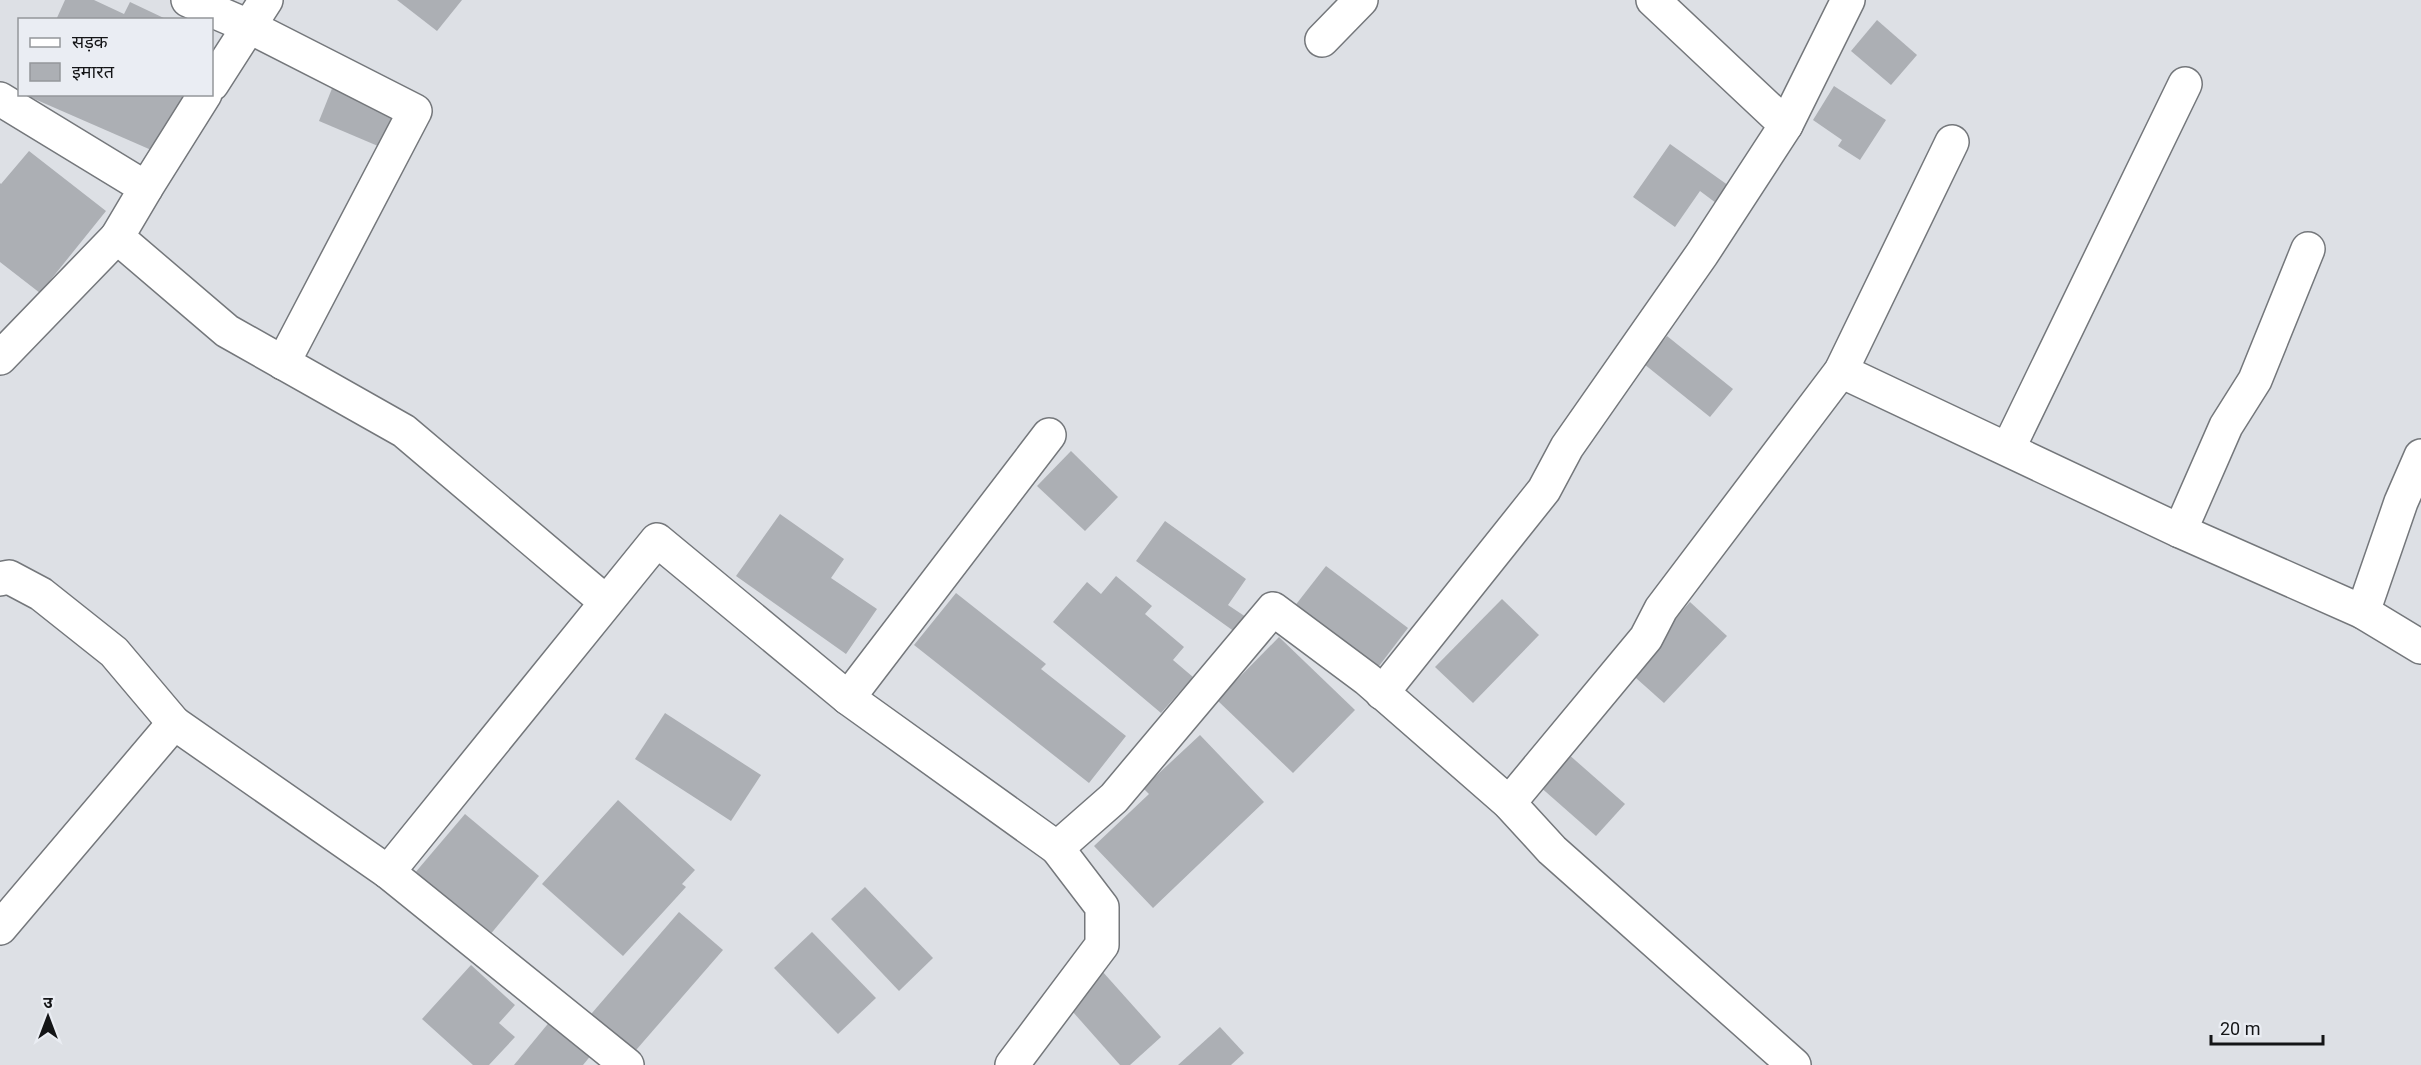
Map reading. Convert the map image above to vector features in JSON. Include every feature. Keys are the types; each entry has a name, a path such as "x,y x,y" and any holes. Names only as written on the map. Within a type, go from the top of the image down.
{"street":[{"path":"188,0 248,26 415,111 283,363"},
{"path":"213,82 266,0"},
{"path":"1322,40 1361,0"},
{"path":"1653,0 1786,125"},
{"path":"1382,693 1544,490 1567,447 1702,254 1786,125 1848,0"},
{"path":"2007,449 2185,84"},
{"path":"0,358 117,237 204,96"},
{"path":"0,99 146,188"},
{"path":"1509,803 1646,638 1661,609 1841,371 1952,142"},
{"path":"117,237 227,331 404,431 606,603"},
{"path":"2180,531 2226,426 2255,380 2308,249"},
{"path":"1841,371 2180,531 2363,612 2421,647"},
{"path":"848,698 1049,435"},
{"path":"2363,612 2401,502 2421,456"},
{"path":"388,872 657,540 848,698 1057,848 1102,907 1102,945 1011,1065"},
{"path":"0,579 9,577 41,594 114,652 174,723 388,872 614,1061"},
{"path":"1057,848 1114,798 1273,609 1382,693 1509,803 1552,850 1794,1065"},
{"path":"0,928 174,723"}],"building":[{"path":"65,0 94,0 124,14 130,2 164,18 57,18"},
{"path":"397,0 462,0 437,31"},
{"path":"1877,20 1917,55 1891,85 1851,51"},
{"path":"333,86 400,113 385,149 319,121"},
{"path":"1834,86 1886,120 1860,160 1838,146 1842,140 1813,120"},
{"path":"28,96 192,96 165,156"},
{"path":"1670,144 1732,188 1720,206 1700,191 1675,227 1633,197"},
{"path":"29,151 106,211 40,293 0,262 0,183"},
{"path":"1667,336 1733,389 1710,417 1644,364"},
{"path":"1071,451 1118,497 1085,531 1037,486"},
{"path":"780,514 844,559 831,578 877,609 846,654 736,576"},
{"path":"1165,521 1246,579 1228,605 1246,617 1235,632 1136,561"},
{"path":"1326,566 1408,628 1376,670 1294,607"},
{"path":"1116,576 1152,606 1145,614 1184,647 1173,660 1193,677 1161,713 1053,622 1087,582 1101,594"},
{"path":"956,593 1046,664 1041,669 1126,736 1089,783 914,645"},
{"path":"1502,599 1539,635 1473,703 1435,667"},
{"path":"1690,602 1727,636 1664,703 1627,670"},
{"path":"1279,637 1355,710 1293,773 1217,700"},
{"path":"665,713 761,775 731,821 635,759"},
{"path":"1200,735 1264,802 1153,908 1094,846 1149,794 1143,788"},
{"path":"1567,753 1625,804 1596,836 1538,785"},
{"path":"618,800 695,870 682,884 686,887 623,956 542,884"},
{"path":"465,814 539,876 489,936 414,874"},
{"path":"865,887 933,958 899,991 831,919"},
{"path":"679,912 723,950 630,1057 586,1020"},
{"path":"812,932 876,998 838,1034 774,968"},
{"path":"471,965 515,1005 499,1023 515,1037 489,1065 473,1065 422,1019"},
{"path":"1102,971 1161,1037 1130,1065 1120,1065 1065,1003"},
{"path":"556,1014 597,1048 583,1065 514,1065"},
{"path":"1220,1027 1244,1053 1231,1065 1178,1065"}]}
